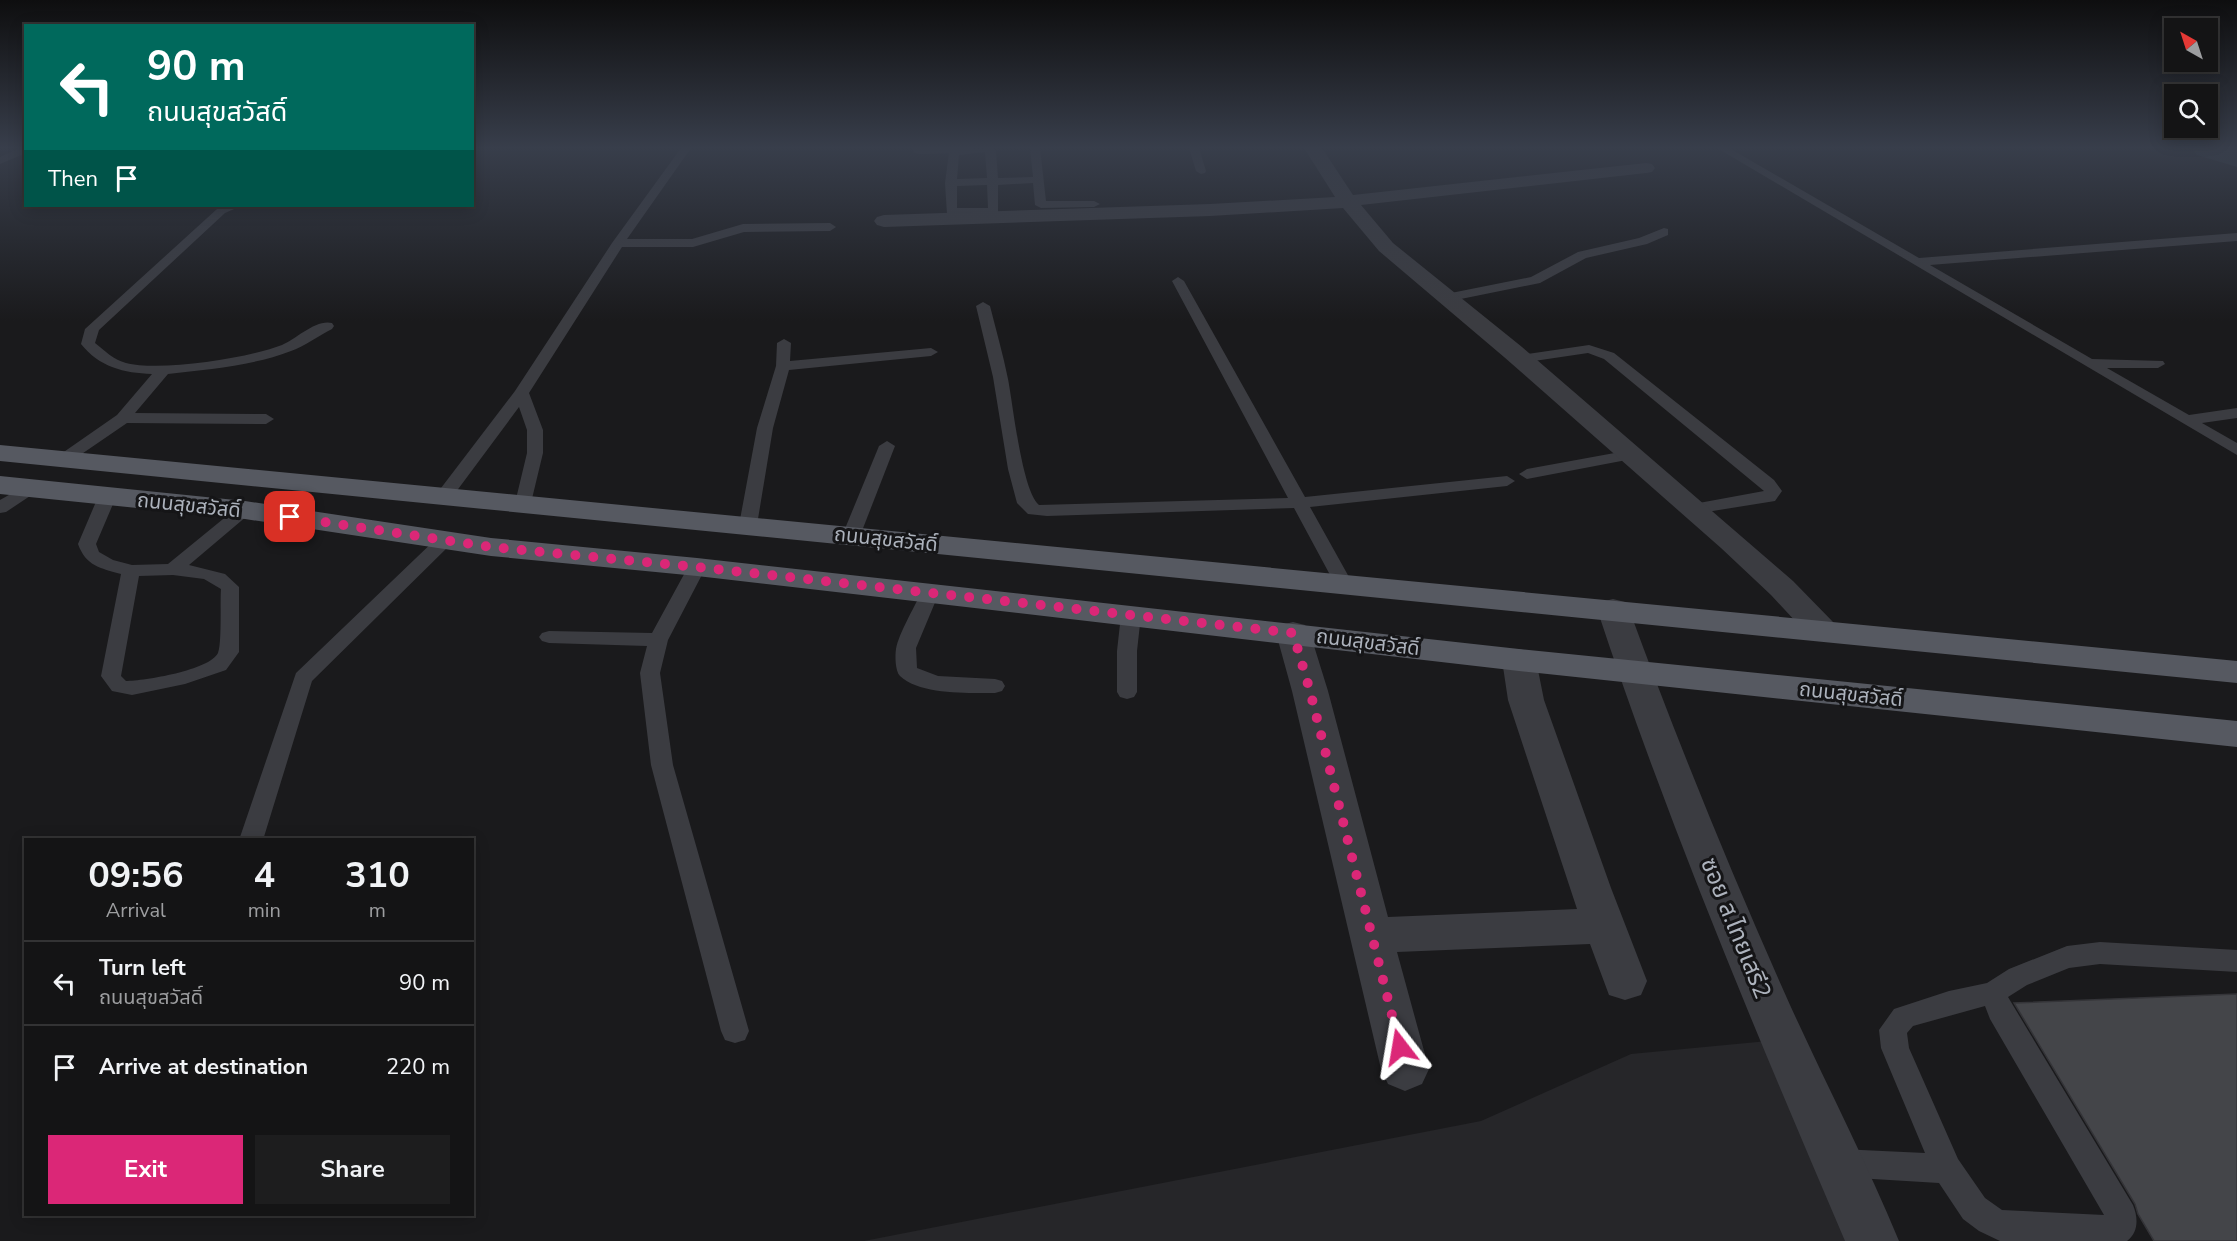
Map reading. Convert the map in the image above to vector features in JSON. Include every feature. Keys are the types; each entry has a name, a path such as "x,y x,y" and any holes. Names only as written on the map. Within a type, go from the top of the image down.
{"main road":[{"name":"ถนนสุขสวัสดิ์","path":"0,453 748,525 1346,586 1612,609 2237,672"},
{"name":"ถนนสุขสวัสดิ์","path":"15,487 245,510 445,540 1519,660 2237,734"}],"street":[{"path":"884,221 1167,212 1267,206"},
{"path":"1351,206 1386,247 1694,509 1782,588 1822,630"},
{"name":"ซอย ส.ไทยเสรี2","path":"1612,609 1634,672 1750,966 1872,1241"},
{"path":"1293,633 1310,691 1406,1070"},
{"path":"1519,660 1530,711 1590,888 1625,981"},
{"path":"1372,935 1605,926"}],"lane":[{"path":"444,496 521,393 643,206"},
{"path":"951,206 951,212 955,213 994,210 994,206"},
{"path":"1821,206 2237,450"},
{"path":"233,207 221,211 92,329 88,337 88,344 111,364 122,368 163,370 223,363 261,355 288,347 327,326"},
{"path":"618,243 681,244 703,240 733,230 760,226 830,227"},
{"path":"1446,298 1535,280 1582,255 1642,241 1664,232"},
{"path":"1916,262 2237,237"},
{"path":"1178,281 1346,586"},
{"path":"983,306 1000,377 1016,469 1026,503 1034,510 1299,503 1507,481"},
{"path":"748,525 765,428 783,366 784,343"},
{"path":"1520,359 1589,349 1609,356 1768,484 1773,491 1769,497 1694,509"},
{"path":"783,366 931,352"},
{"path":"2087,363 2158,364"},
{"path":"64,459 123,418 163,370"},
{"path":"521,393 535,430 535,453 525,503"},
{"path":"2187,420 2237,413"},
{"path":"123,418 266,419"},
{"path":"851,536 887,446"},
{"path":"1527,474 1631,455"},
{"path":"0,508 15,487"},
{"path":"107,497 87,544 91,555 106,564 131,571 173,569 209,575 222,579 230,587 229,652 224,661 216,667 141,688 124,688 116,684 111,676 131,571"},
{"path":"173,569 245,510"},
{"path":"252,838 303,678 445,540"},
{"path":"697,567 658,640 650,674 662,765 735,1031"},
{"path":"930,593 906,648 907,671 919,679 936,684 995,686"},
{"path":"1128,692 1127,651 1131,615"},
{"path":"549,637 658,640"},
{"path":"1994,993 2001,1011 2122,1216 2120,1227 2114,1231 2000,1225 1982,1217 1967,1203 1947,1169 1895,1048 1893,1030 1904,1017 1949,1003 1994,993 2018,977 2067,957 2100,953 2237,961"},
{"path":"1838,1163 1947,1169"}],"shaded area":[{"path":"1768,1041 1856,1241 864,1241 1481,1121 1631,1054"}],"building":[{"path":"2237,994 2237,1241 2154,1241 2138,1214 2135,1204 2014,1003"}],"route":[{"path":"290,517 404,536 491,547 697,567 1293,633 1310,691 1400,1047"}]}
